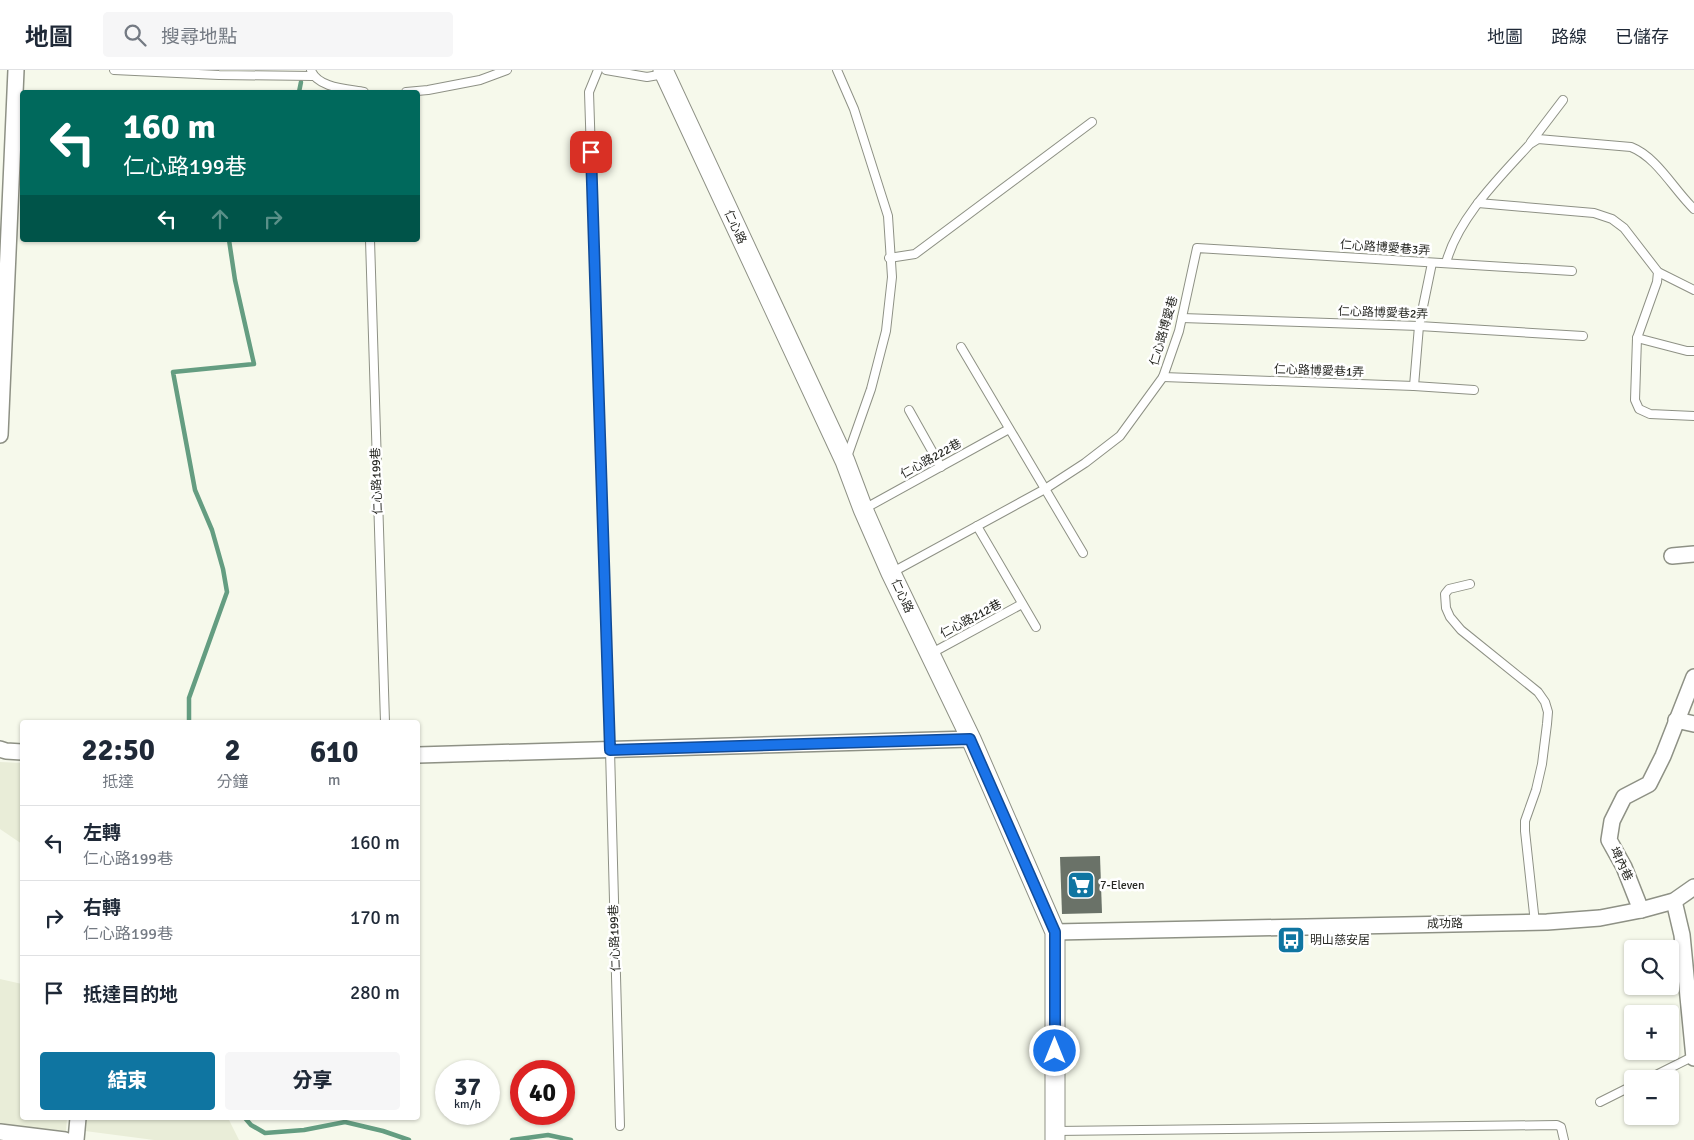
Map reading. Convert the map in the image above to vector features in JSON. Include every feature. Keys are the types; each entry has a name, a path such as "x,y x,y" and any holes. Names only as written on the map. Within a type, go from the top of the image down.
{"street":[{"path":"0,435 16,70"},
{"name":"仁心路","path":"663,72 845,461 892,573 970,739 1055,932 1055,1135"},
{"path":"1672,556 1694,554"},
{"name":"埤內巷","path":"1642,910 1624,866 1609,840 1612,821 1624,797 1649,784 1663,756 1694,677"},
{"path":"1676,720 1694,724"},
{"path":"420,755 970,739"},
{"path":"0,749 20,752"},
{"path":"1694,887 1674,901 1682,935 1694,1057"},
{"name":"成功路","path":"1055,932 1536,922 1600,918 1642,910 1674,901"},
{"path":"76,1140 78,1120"},
{"path":"0,1132 65,1140"}],"lane":[{"path":"114,70 312,73 322,83 355,90"},
{"path":"420,91 480,80 507,70"},
{"name":"仁心路199巷","path":"598,70 589,92 620,1126"},
{"path":"606,70 647,77 663,72"},
{"path":"837,70 854,109 888,216 892,277 886,331 871,389 845,461"},
{"path":"1446,263 1450,249 1478,203 1530,144 1563,100"},
{"path":"890,258 915,254 1092,122"},
{"path":"1530,144 1538,139 1631,147 1640,150 1650,158 1694,209"},
{"path":"1478,203 1594,213 1612,219 1624,228 1658,272 1694,290"},
{"name":"仁心路199巷","path":"370,242 385,720"},
{"name":"仁心路博愛巷3弄","path":"1197,248 1572,271"},
{"name":"仁心路博愛巷","path":"1045,489 1085,463 1120,436 1162,377 1182,318 1197,248"},
{"path":"1414,386 1419,326 1432,262"},
{"path":"1658,272 1657,282 1637,338 1636,400 1639,409 1650,414 1694,416"},
{"name":"仁心路博愛巷2弄","path":"1182,318 1419,326 1583,336"},
{"path":"1637,338 1687,351 1694,351"},
{"path":"961,347 1083,553"},
{"name":"仁心路博愛巷1弄","path":"1162,377 1474,390"},
{"path":"909,410 941,466"},
{"name":"仁心路222巷","path":"864,509 1009,429"},
{"path":"892,573 1045,489"},
{"name":"仁心路212巷","path":"977,526 1036,627"},
{"path":"1470,584 1449,589 1445,594 1446,608 1450,618 1461,630 1538,692 1545,702 1548,712 1542,764 1536,790 1525,821 1536,922"},
{"name":"仁心路212巷","path":"930,654 1022,604"},
{"path":"1667,1070 1694,1057"},
{"path":"1600,1102 1624,1090"},
{"path":"1055,1135 1557,1125 1561,1127 1564,1140"}],"shaded area":[{"path":"0,762 20,763 20,843 0,829"},
{"path":"0,979 20,984 20,1120 67,1120 66,1131 0,1124"},
{"path":"86,1120 229,1120 239,1140 154,1140 85,1131"}],"building":[{"name":"7-Eleven","path":"1100,856 1102,913 1062,914 1060,857"}],"waterway":[{"path":"299,90 301,82"},
{"path":"189,720 189,698 227,592 223,569 212,530 195,490 173,372 254,364 235,280 229,242"},
{"path":"247,1120 251,1125 265,1133 304,1130 345,1122 383,1131 409,1140"},
{"path":"512,1140 548,1135 571,1140"}],"place":[{"name":"7-Eleven","path":"1081,885"},
{"name":"明山慈安居","path":"1291,940"}],"route":[{"path":"591,152 610,750 970,739 1055,932 1055,1051"}]}
